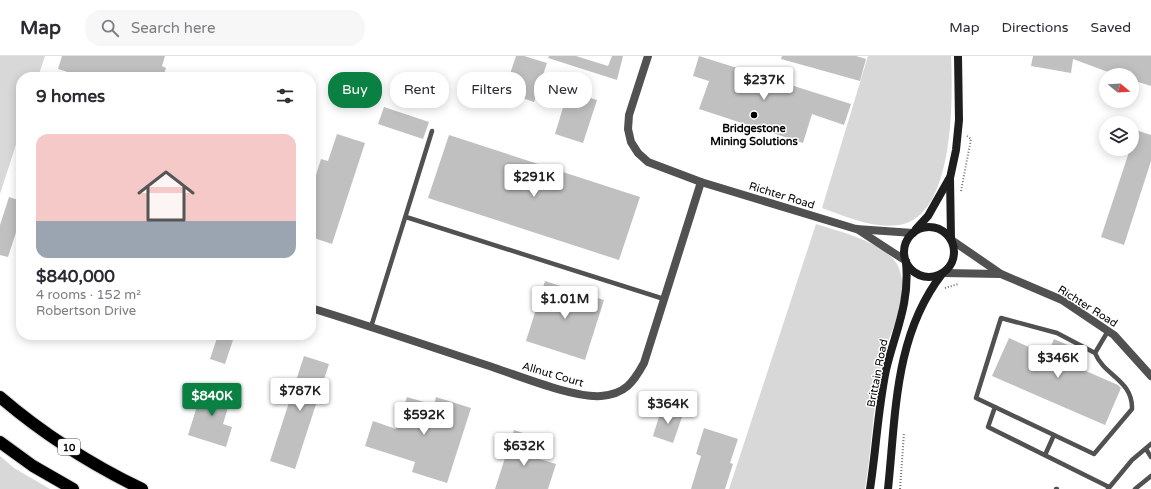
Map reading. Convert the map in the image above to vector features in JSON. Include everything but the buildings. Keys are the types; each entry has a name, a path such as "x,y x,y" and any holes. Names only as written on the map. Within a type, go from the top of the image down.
{"highway":[{"name":"10","path":"0,397 52,436 125,481 142,489"},
{"path":"0,442 33,466 73,489"}],"main road":[{"path":"950,178 928,216 914,232 905,246 906,262 918,275 930,277 943,273 953,262 955,255 952,240 950,178 956,150 958,120 958,56"},
{"path":"914,232 922,228 934,227 945,232 952,240"},
{"name":"Brittain Road","path":"870,489 886,371 905,304 908,281 906,262"},
{"name":"Brittain Road","path":"888,489 896,397 902,361 925,298 943,273"}],"street":[{"name":"Richter Road","path":"648,56 629,115 628,129 631,142 638,153 648,162 701,182 856,229 914,232"},
{"name":"Allnut Court","path":"316,310 537,382 585,395 600,396 624,390 635,379 644,363 701,182"},
{"name":"Richter Road","path":"856,229 906,262"},
{"name":"Richter Road","path":"952,240 1001,274 1062,300 1114,335 1151,376"},
{"name":"Richter Road","path":"943,273 1001,274"}],"lane":[{"path":"371,327 432,130"},
{"path":"406,217 664,299"},
{"path":"1001,318 1057,333 1095,354 1098,362 1123,383 1132,401 1132,409 1094,454 995,408 976,398 1001,318"},
{"path":"1095,354 1108,331"},
{"path":"995,408 988,427 1108,488 1132,460 1151,444"},
{"path":"1045,455 1054,435"},
{"path":"1146,448 1151,457"},
{"path":"1135,489 1151,476"}],"path":[{"path":"960,193 970,139 968,136"},
{"path":"941,291 946,287 960,283"},
{"path":"900,489 904,429"}],"shaded area":[{"path":"0,56 45,56 40,72 16,72 16,144 0,194"},
{"path":"868,56 951,56 952,99 950,125 947,153 941,179 931,201 917,217 899,225 889,226 869,223 822,208"},
{"path":"816,224 849,234 873,244 892,258 898,266 901,276 902,287 899,310 884,354 879,375 865,489 729,489"},
{"path":"0,456 14,468 50,489 0,489"}],"place":[{"name":"Bridgestone Mining Solutions","path":"754,115"}]}
